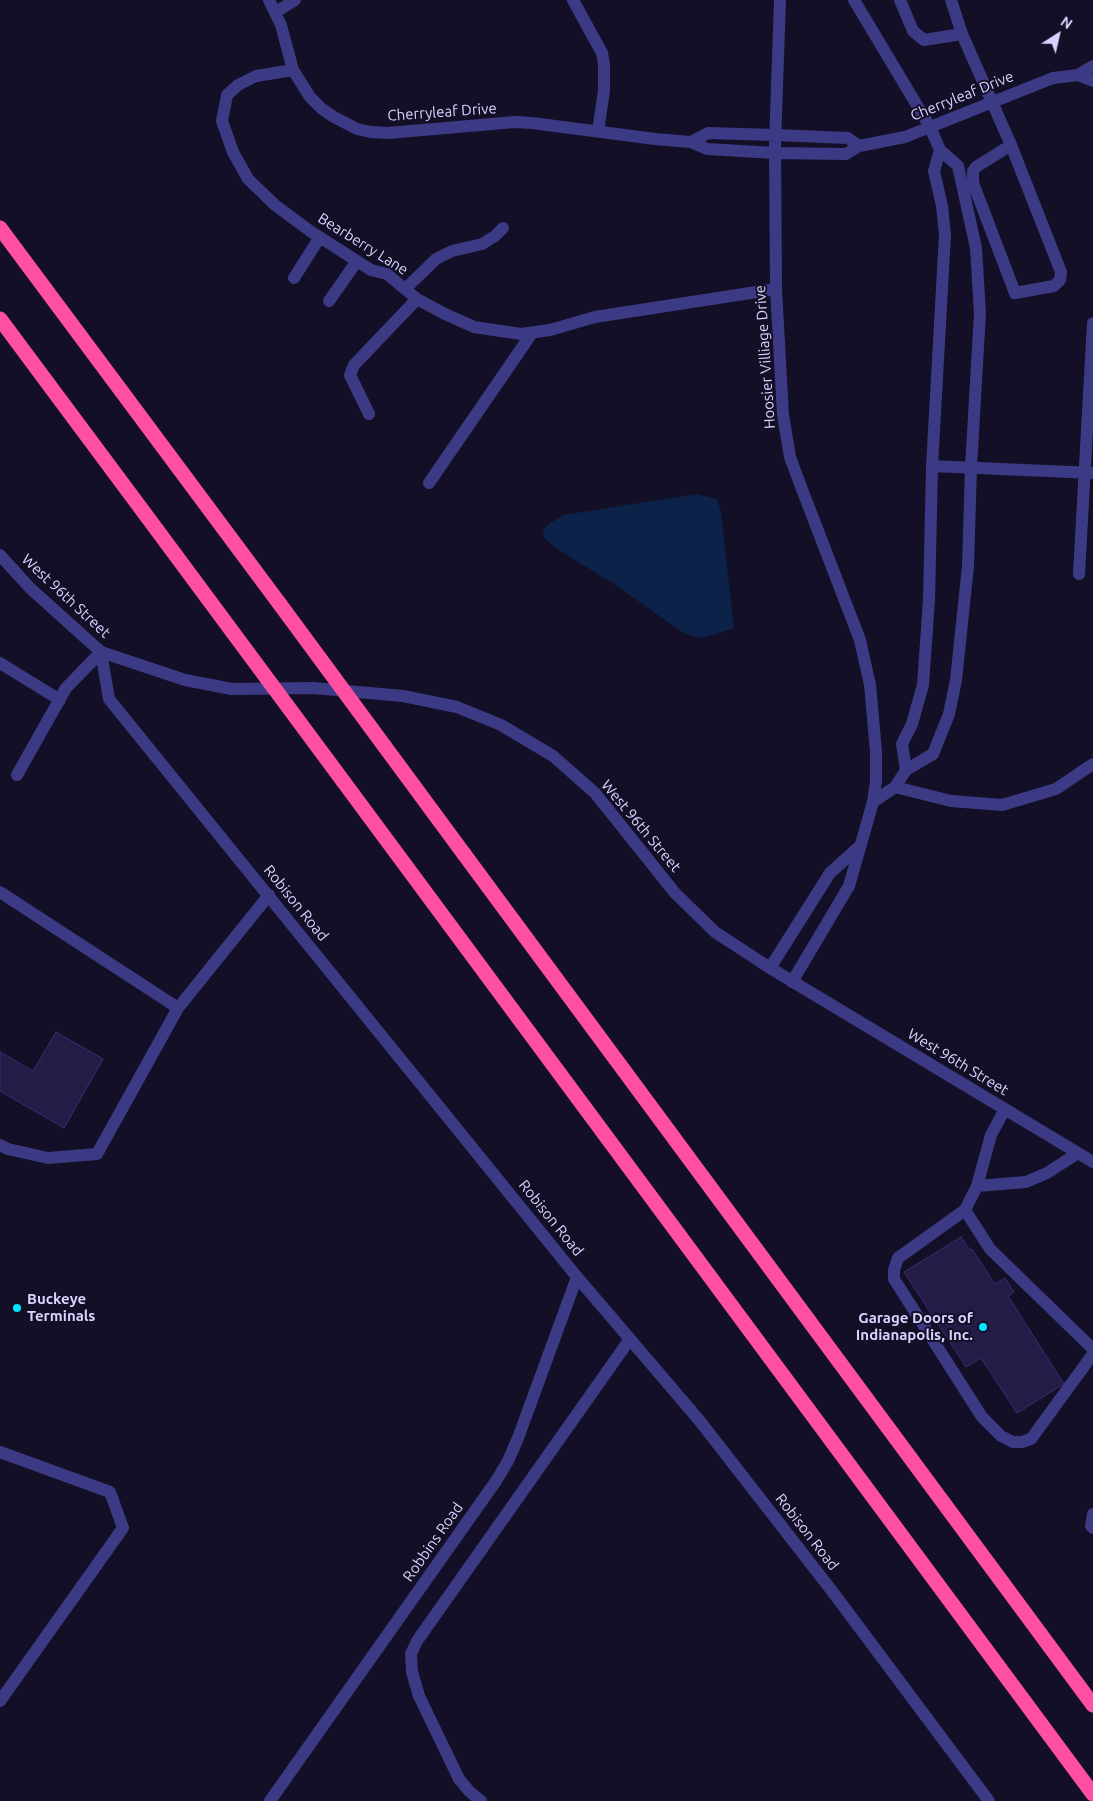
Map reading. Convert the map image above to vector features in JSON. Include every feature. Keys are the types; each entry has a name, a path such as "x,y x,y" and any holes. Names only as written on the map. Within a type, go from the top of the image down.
{"highway":[{"path":"0,228 1093,1705"},
{"path":"0,319 1093,1794"}],"street":[{"name":"Cherryleaf Drive","path":"269,0 281,25 293,70 310,96 322,109 344,123 357,129 372,132 388,133 514,122 691,142 706,149 775,153 846,154 859,146 905,137 1048,79 1078,75 1093,66"},
{"path":"276,12 295,0"},
{"path":"573,0 602,53 604,91 598,130"},
{"name":"Hoosier Villiage Drive","path":"780,0 775,153 776,289 783,415 790,457 860,640 870,685 876,751 876,782 873,802 849,886 792,982"},
{"path":"854,0 930,127 940,150 958,166 976,248 980,313 971,467 968,566 956,680 949,714 933,754 906,770 895,787 873,802"},
{"path":"900,0 913,31 924,40 962,34"},
{"path":"951,0 962,34 1011,145 1061,272 1060,280 1054,286 1014,293 973,183 973,172 976,166 1011,145"},
{"name":"Bearberry Lane","path":"293,70 256,76 238,84 227,96 222,121 233,152 248,179 275,205 320,237 371,270 386,274 417,299 474,327 521,334 532,333 550,330 595,317 776,289"},
{"name":"Cherryleaf Drive","path":"1078,75 1093,81"},
{"name":"Cherryleaf Drive","path":"691,142 708,133 848,138 859,146"},
{"path":"906,770 902,744 912,724 923,686 929,600 932,466 945,235 942,206 934,170 940,150"},
{"path":"405,289 436,259 452,251 482,244 503,228"},
{"path":"294,278 320,237"},
{"path":"329,302 358,261"},
{"path":"369,414 350,375 354,365 417,299"},
{"path":"1079,574 1088,473 1093,323"},
{"path":"429,483 532,333"},
{"path":"932,466 1088,473"},
{"name":"West 96th Street","path":"0,555 30,588 101,652 194,682 232,689 313,688 403,696 457,707 501,725 553,756 595,793 675,893 715,932 792,982 1093,1162"},
{"path":"17,775 66,688 101,652"},
{"name":"Robison Road","path":"101,652 110,699 577,1277 699,1420 872,1644 989,1801"},
{"path":"0,663 60,700"},
{"path":"895,787 950,801 1002,805 1056,790 1093,764"},
{"path":"770,968 830,873 860,845"},
{"path":"0,892 178,1008"},
{"path":"0,1145 8,1150 48,1158 97,1154 178,1008 269,895"},
{"path":"1005,1108 991,1134 977,1186 965,1210 898,1258 894,1270 894,1279 982,1417 1001,1436 1013,1442 1031,1439 1093,1354"},
{"path":"977,1186 1026,1182 1047,1173 1078,1152"},
{"path":"965,1210 990,1248 1093,1350"},
{"name":"Robbins Road","path":"270,1801 496,1481 508,1461 577,1277"},
{"path":"481,1801 469,1791 459,1778 419,1696 412,1672 411,1654 417,1641 630,1339"},
{"path":"0,1452 110,1492 123,1528 0,1701"},
{"path":"1093,1514 1091,1526 1093,1528"}],"water":[{"path":"697,494 717,499 721,512 734,628 713,635 700,638 685,634 614,584 557,549 544,538 543,533 546,526 563,515"}],"building":[{"path":"56,1032 103,1059 64,1128 0,1091 0,1052 33,1071"},
{"name":"Garage Doors of Indianapolis, Inc.","path":"961,1237 970,1250 972,1249 995,1284 1005,1278 1014,1292 1008,1296 1064,1384 1017,1413 981,1358 966,1367 904,1272"}],"place":[{"name":"Buckeye Terminals","path":"17,1308"},
{"name":"Garage Doors of Indianapolis, Inc.","path":"983,1327"}]}
